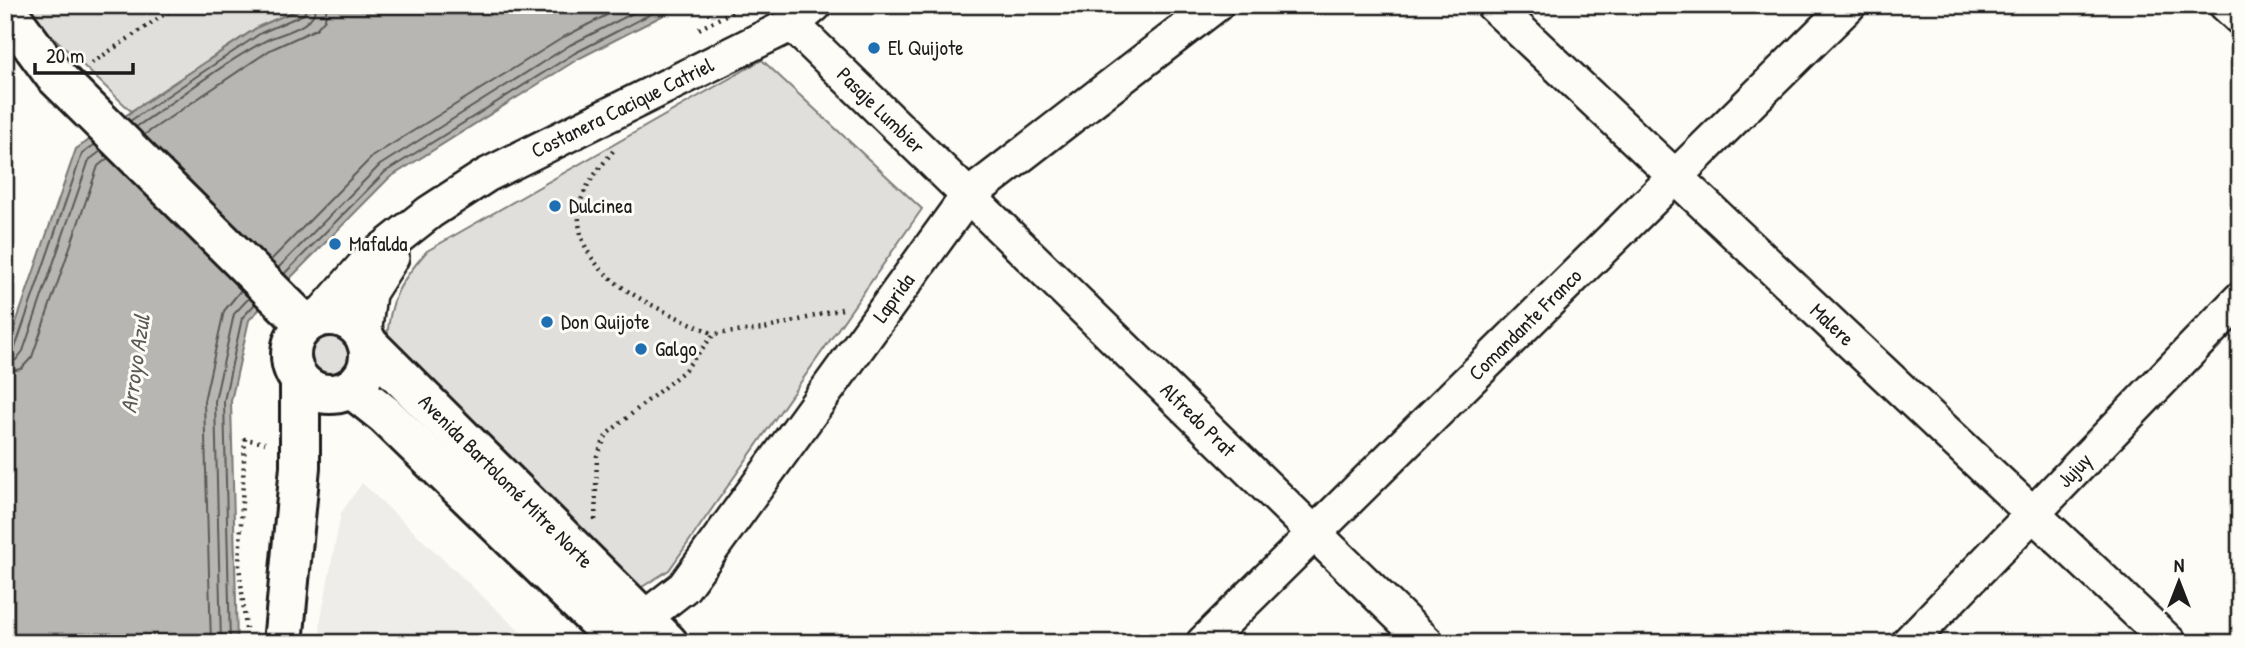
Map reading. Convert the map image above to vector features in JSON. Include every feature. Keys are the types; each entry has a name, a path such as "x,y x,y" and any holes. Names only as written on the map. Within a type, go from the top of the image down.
{"main road":[{"path":"5,8 54,75 301,315 290,351 292,367 300,380 313,390 326,394 351,388 368,366 365,340"},
{"path":"5,42 54,75"},
{"name":"Avenida Bartolomé Mitre Norte","path":"301,315 341,317 355,324 365,340 603,579 639,637"},
{"path":"283,643 300,451 300,380"},
{"name":"Avenida Bartolomé Mitre Norte","path":"351,388 639,637"}],"street":[{"name":"Laprida","path":"639,637 684,587 967,197 1216,5"},
{"name":"Malere","path":"1493,5 2030,514 2170,643"},
{"name":"Comandante Franco","path":"1203,643 1849,5"},
{"path":"2227,5 2240,18"},
{"name":"Pasaje Lumbier","path":"804,15 967,197"},
{"name":"Costanera Cacique Catriel","path":"301,315 430,212 487,175 627,107 804,15"},
{"name":"Alfredo Prat","path":"967,197 1427,643"},
{"name":"Costanera Cacique Catriel","path":"365,340 369,293 388,262 430,212"},
{"name":"Jujuy","path":"1908,643 2240,299"}],"path":[{"path":"54,75 103,58 178,5"},
{"path":"627,107 625,135 590,180 579,211 583,238 603,275 630,293 714,334 764,329 851,306 892,300"},
{"path":"603,579 595,541 597,456 607,434 684,371 714,334"},
{"path":"248,643 239,565 245,439 300,451"}],"shaded area":[{"path":"25,5 308,5 258,27 131,111 27,12"},
{"path":"762,60 922,209 669,570 634,592 387,339 391,312 403,282 427,251"},
{"path":"329,336 343,342 349,356 343,370 329,376 315,370 309,356 315,342"},
{"path":"362,483 532,643 321,643 320,623 341,513"}],"water":[{"name":"Arroyo Azul","path":"308,5 683,5 578,59 389,178 249,320 231,401 237,643 5,643 5,355 76,149 258,27"}],"place":[{"name":"El Quijote","path":"874,48"},
{"name":"Dulcinea","path":"555,206"},
{"name":"Mafalda","path":"335,244"},
{"name":"Don Quijote","path":"547,322"},
{"name":"Galgo","path":"641,349"}]}
